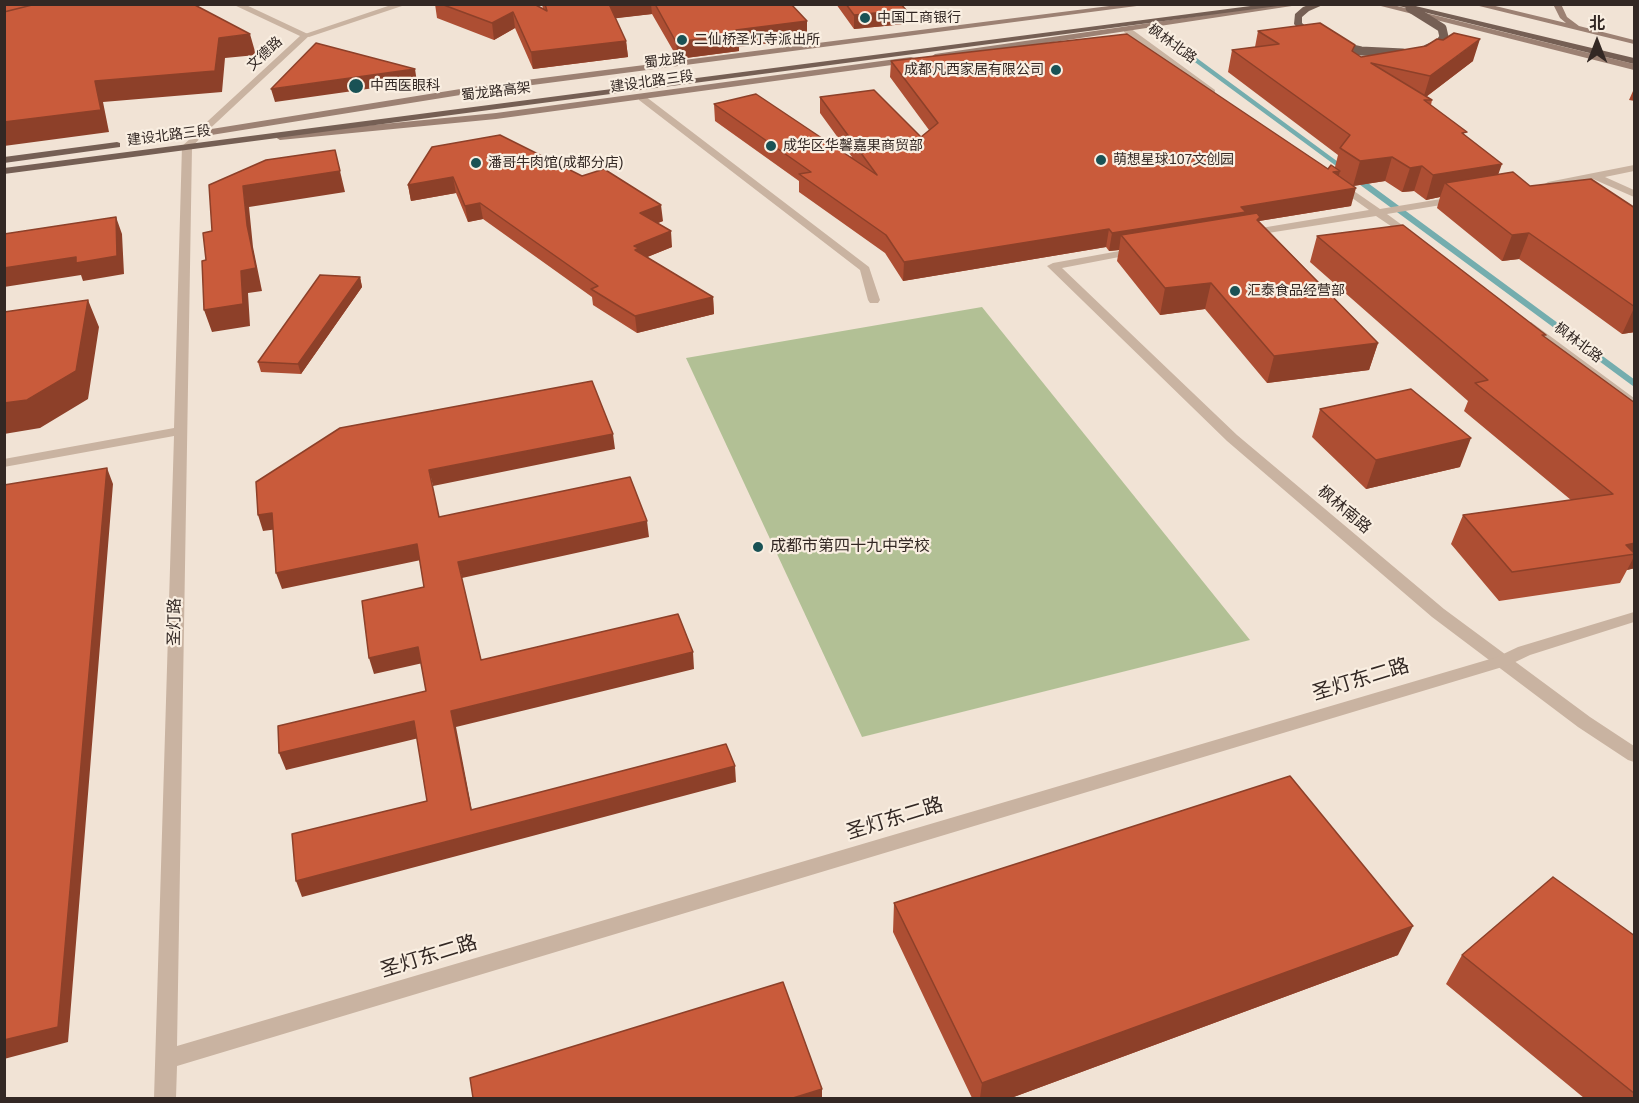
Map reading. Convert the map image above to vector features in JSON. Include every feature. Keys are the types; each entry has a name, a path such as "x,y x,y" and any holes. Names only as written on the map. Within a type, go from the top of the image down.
{"main road":[{"name":"建设北路三段","path":"4,171 479,89 1148,4"},
{"name":"蜀龙路","path":"187,139 1243,4"},
{"name":"蜀龙路","path":"662,79 1289,4"},
{"name":"建设北路三段","path":"187,139 496,116 642,98 1301,4"},
{"path":"1321,4 1306,9 1298,16 1298,24 1312,36 1339,46 1361,51 1408,52 1439,44 1444,37 1442,28 1410,8"},
{"path":"1377,4 1635,67"},
{"path":"1395,4 1635,61"},
{"path":"1421,4 1635,54"},
{"path":"1475,4 1635,42"},
{"path":"1557,4 1564,18 1578,28"},
{"name":"蜀龙路高架","path":"187,139 662,79"},
{"name":"建设北路三段","path":"4,160 130,143"}],"street":[{"name":"文德路","path":"187,139 306,35 236,4"},
{"path":"306,35 405,4"},
{"name":"枫林北路","path":"1127,30 1223,100"},
{"path":"642,98 865,269 874,300"},
{"name":"圣灯路","path":"165,1098 187,139"},
{"path":"1540,186 1635,168"},
{"path":"1330,177 1384,211 1426,247"},
{"path":"1597,177 1635,194"},
{"path":"1239,234 1471,197"},
{"name":"枫林南路","path":"1146,250 1053,266 1232,438 1438,613 1584,722 1635,755"},
{"name":"枫林北路","path":"1521,318 1635,404"},
{"path":"4,463 179,431"},
{"name":"圣灯东二路","path":"166,1059 1503,661 1524,651 1635,617"}],"green space":[{"path":"982,307 1250,640 862,737 686,358"}],"building":[{"path":"4,4 36,4 4,12"},
{"path":"36,4 193,4 250,34 219,38 215,71 95,81 101,110 4,122 4,12"},
{"path":"441,4 534,4 547,11 545,4 609,4 626,41 531,52 513,12 492,23"},
{"path":"655,4 791,4 807,21 736,30 739,34 676,42"},
{"path":"846,4 901,4 906,10 854,15"},
{"path":"1320,23 1355,45 1352,51 1361,57 1426,46 1454,33 1480,39 1430,76 1371,63 1432,100 1424,100 1467,132 1462,133 1502,164 1433,175 1422,166 1410,168 1392,157 1360,161 1340,148 1350,135 1232,50 1279,44 1258,31"},
{"name":"萌想星球107文创园","path":"1127,34 1328,169 1331,165 1340,171 1333,172 1356,188 1241,207 1246,212 1112,233 1109,229 904,262 886,235 799,174 811,172 714,104 756,94 877,175 820,97 874,90 921,137 938,123 891,61"},
{"path":"316,43 415,69 271,89"},
{"path":"500,135 582,176 604,169 661,205 640,213 671,231 634,246 639,248 635,250 713,297 635,316 591,289 598,286 480,203 465,206 453,177 408,185 432,147"},
{"path":"335,150 340,171 243,186 247,225 256,268 241,271 243,304 204,310 202,261 206,260 203,233 212,231 209,185 266,160"},
{"path":"1513,172 1530,186 1591,179 1635,208 1635,307 1529,233 1512,235 1445,183"},
{"path":"1257,213 1260,217 1257,220 1378,343 1274,356 1211,283 1165,288 1121,235"},
{"path":"116,217 117,256 76,263 76,257 4,268 4,234"},
{"path":"1403,225 1546,335 1542,335 1635,403 1635,543 1626,545 1635,554 1512,572 1463,515 1613,494 1475,383 1488,380 1317,236"},
{"path":"320,275 360,277 298,364 258,362"},
{"path":"88,300 76,371 27,400 4,403 4,312"},
{"path":"592,381 613,434 429,470 439,517 630,477 647,521 458,562 481,660 678,614 693,652 451,711 471,810 726,744 735,766 296,881 292,834 427,801 414,721 279,753 278,726 426,691 418,647 369,658 362,601 424,587 417,544 276,573 272,513 258,515 256,482 340,428"},
{"path":"1411,389 1471,438 1376,460 1320,409"},
{"path":"107,468 58,1027 4,1040 4,485"},
{"path":"1290,776 1413,926 982,1083 894,903"},
{"path":"1553,877 1635,936 1635,1094 1462,955"},
{"path":"783,982 822,1089 793,1098 473,1098 470,1078"}],"waterway":[{"path":"1174,44 1344,169"},
{"path":"1356,178 1362,182"},
{"path":"1360,181 1634,383"}],"place":[{"name":"中国工商银行","path":"865,18"},
{"name":"二仙桥圣灯寺派出所","path":"682,40"},
{"name":"成都凡西家居有限公司","path":"1056,70"},
{"name":"中西医眼科","path":"356,86"},
{"name":"成华区华馨嘉果商贸部","path":"771,146"},
{"name":"萌想星球107文创园","path":"1101,160"},
{"name":"潘哥牛肉馆(成都分店)","path":"476,163"},
{"name":"汇泰食品经营部","path":"1235,291"},
{"name":"成都市第四十九中学校","path":"758,547"}]}
